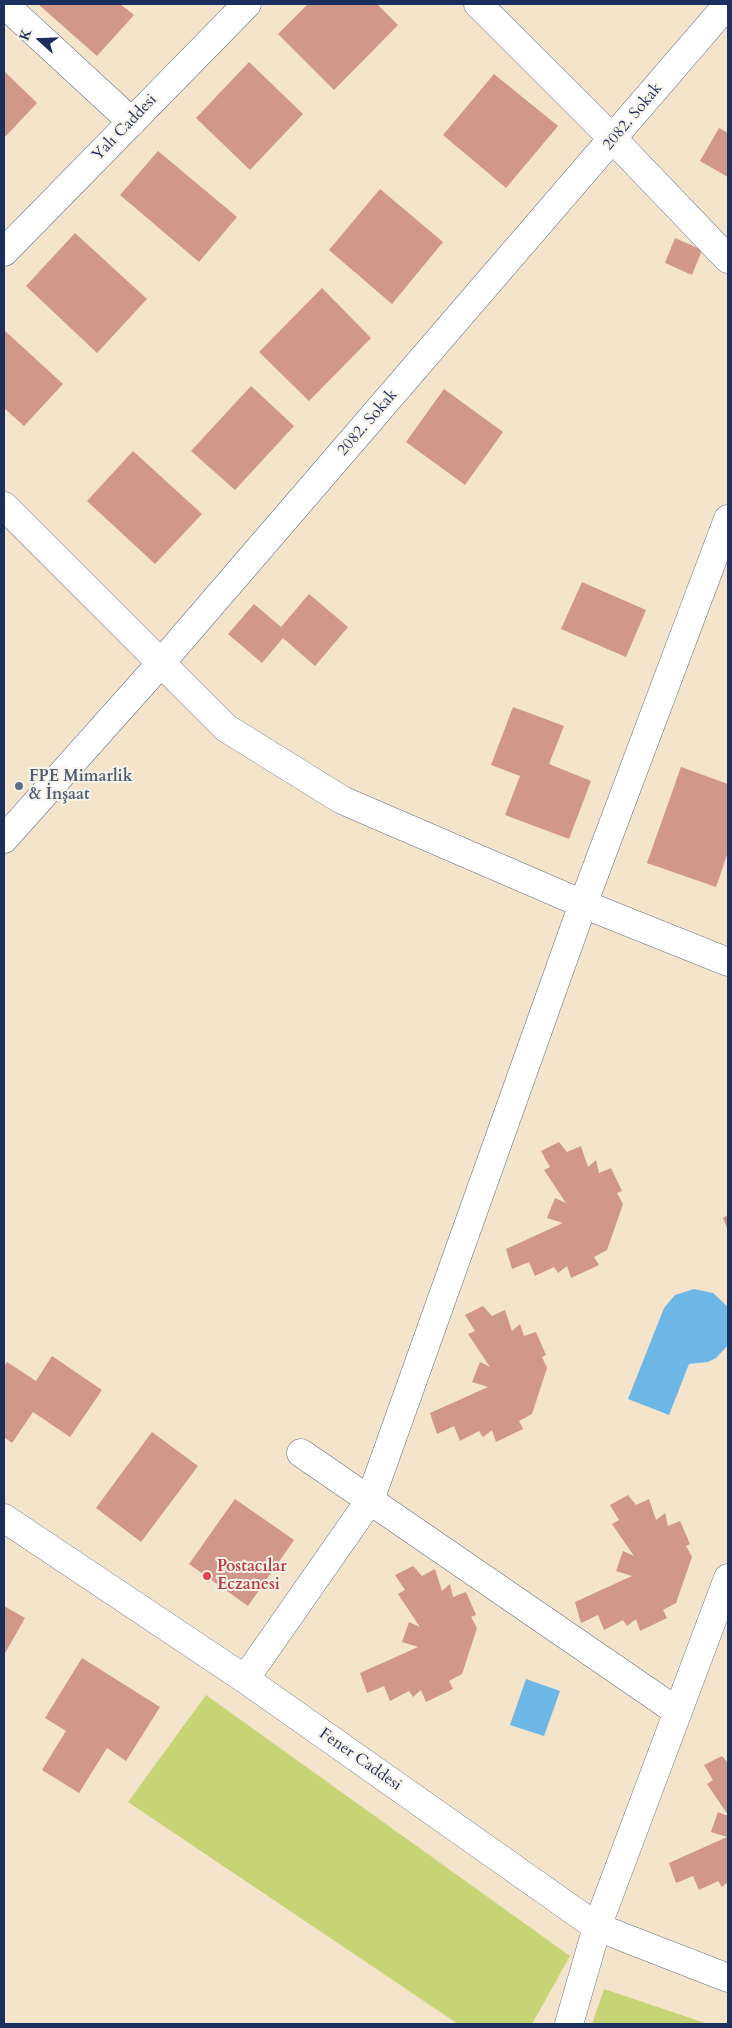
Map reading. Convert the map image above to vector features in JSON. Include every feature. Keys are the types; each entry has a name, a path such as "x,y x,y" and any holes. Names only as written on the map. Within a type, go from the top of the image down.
{"street":[{"path":"4,4 132,122"},
{"name":"Yalı Caddesi","path":"4,252 247,4"},
{"path":"478,4 613,139 728,259"},
{"name":"2082. Sokak","path":"4,839 160,664 728,4"},
{"path":"4,506 226,728 342,800 583,904 728,962"},
{"path":"245,1679 370,1500 583,904 728,518"},
{"path":"301,1453 678,1712"},
{"name":"Fener Caddesi","path":"4,1518 245,1679 597,1927 728,1978"},
{"path":"569,2024 597,1927 728,1578"}],"green space":[{"path":"206,1695 570,1956 532,2024 458,2024 128,1802"},
{"path":"604,1989 708,2024 592,2024"}],"water":[{"path":"694,1289 713,1293 727,1306 728,1345 716,1358 708,1362 689,1364 669,1415 628,1399 664,1308 675,1295"},
{"path":"526,1679 560,1691 544,1736 510,1725"}],"building":[{"path":"38,4 120,4 134,15 97,56"},
{"path":"308,4 377,4 398,25 334,90 278,34"},
{"path":"249,62 303,114 250,170 196,118"},
{"path":"4,71 37,103 4,138"},
{"path":"494,74 558,126 506,188 443,135"},
{"path":"719,128 728,133 728,177 700,161"},
{"path":"158,151 237,217 199,262 120,195"},
{"path":"380,189 443,242 392,304 329,250"},
{"path":"75,233 147,299 97,353 26,286"},
{"path":"675,238 702,250 692,275 665,263"},
{"path":"322,288 371,338 309,401 259,352"},
{"path":"4,330 63,384 24,426 4,408"},
{"path":"251,386 294,426 235,490 191,451"},
{"path":"444,389 503,432 465,485 406,442"},
{"path":"133,451 202,514 155,564 87,501"},
{"path":"582,582 646,610 626,657 561,629"},
{"path":"309,594 348,627 315,666 283,638 262,663 228,634 254,604 281,627"},
{"path":"513,707 564,726 549,764 591,781 569,839 505,815 520,776 491,765"},
{"path":"681,767 728,784 728,852 716,887 647,863"},
{"path":"559,1142 567,1152 581,1146 588,1167 596,1160 599,1173 611,1168 622,1191 617,1193 623,1204 607,1250 594,1257 599,1265 571,1278 567,1266 558,1273 554,1267 535,1276 529,1262 512,1269 506,1249 563,1223 547,1218 555,1198 566,1203 544,1170 550,1167 541,1151"},
{"path":"728,1215 728,1231 723,1218"},
{"path":"483,1306 492,1316 505,1310 512,1331 520,1324 524,1336 536,1332 546,1355 542,1357 547,1368 532,1414 519,1421 523,1429 496,1442 492,1430 483,1437 479,1431 460,1441 454,1426 437,1434 430,1413 488,1387 472,1382 480,1362 490,1367 468,1334 475,1331 465,1315"},
{"path":"52,1356 102,1390 70,1437 33,1412 12,1443 4,1437 4,1367 7,1362 36,1381"},
{"path":"152,1432 198,1466 141,1542 96,1508"},
{"path":"628,1495 636,1505 649,1499 656,1520 665,1513 668,1526 680,1521 690,1544 686,1546 692,1557 676,1603 663,1610 667,1618 640,1631 636,1619 627,1626 623,1620 604,1630 598,1615 581,1623 575,1602 632,1576 616,1571 623,1551 634,1556 612,1524 619,1520 610,1505"},
{"path":"235,1499 294,1540 248,1606 189,1564"},
{"path":"413,1566 422,1576 435,1569 442,1591 450,1584 453,1597 466,1592 476,1615 471,1617 477,1628 462,1674 449,1681 453,1689 426,1702 421,1690 413,1697 409,1691 390,1701 384,1686 367,1693 360,1673 418,1647 402,1642 409,1622 420,1627 398,1594 405,1590 395,1575"},
{"path":"4,1606 25,1618 4,1655"},
{"path":"82,1658 160,1707 126,1761 107,1748 79,1793 42,1770 66,1731 45,1718"},
{"path":"722,1756 728,1763 728,1815 707,1784 713,1780 704,1765"},
{"path":"718,1812 728,1816 728,1882 722,1887 718,1881 699,1890 693,1876 676,1883 669,1863 727,1837 711,1832"}],"place":[{"name":"FPE Mimarlik & İnşaat","path":"19,786"},
{"name":"Postacılar Eczanesi","path":"207,1576"}]}
